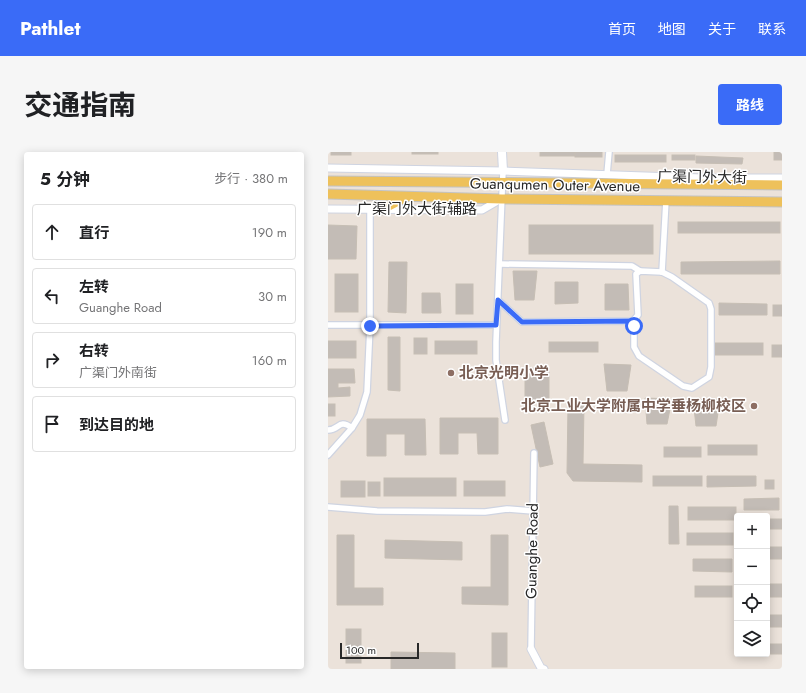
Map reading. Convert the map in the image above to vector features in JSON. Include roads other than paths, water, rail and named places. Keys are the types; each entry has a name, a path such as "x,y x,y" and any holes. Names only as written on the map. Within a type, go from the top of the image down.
{"main road":[{"path":"502,152 503,171"},
{"name":"Guanqumen Outer Avenue","path":"328,181 782,185"},
{"name":"Guanqumen Outer Avenue","path":"328,194 502,199 782,202"},
{"path":"381,210 408,196"}],"street":[{"path":"607,174 609,152"},
{"path":"328,168 503,171 500,264 496,325 496,360 505,420"},
{"name":"广渠门外大街","path":"503,171 703,178 782,178"},
{"name":"广渠门外大街辅路","path":"328,209 482,210 502,199"},
{"path":"662,272 666,200"},
{"path":"328,455 352,428 360,415 367,392 370,326 370,210"},
{"path":"500,264 632,266 640,271 662,272 672,277 710,303 710,377 692,388 683,386 639,356 634,347 633,321 638,315 636,274 640,271"},
{"path":"498,300 522,322 633,321"},
{"path":"328,325 496,325"},
{"path":"328,430 331,430 340,424 346,424 352,428"},
{"name":"Guanghe Road","path":"530,649 534,453"},
{"path":"328,507 377,511 485,512 507,509 533,511"},
{"path":"530,649 541,668 544,669"}],"place":[{"name":"北京光明小学","path":"451,373"},
{"name":"北京工业大学附属中学垂杨柳校区","path":"754,406"}]}
